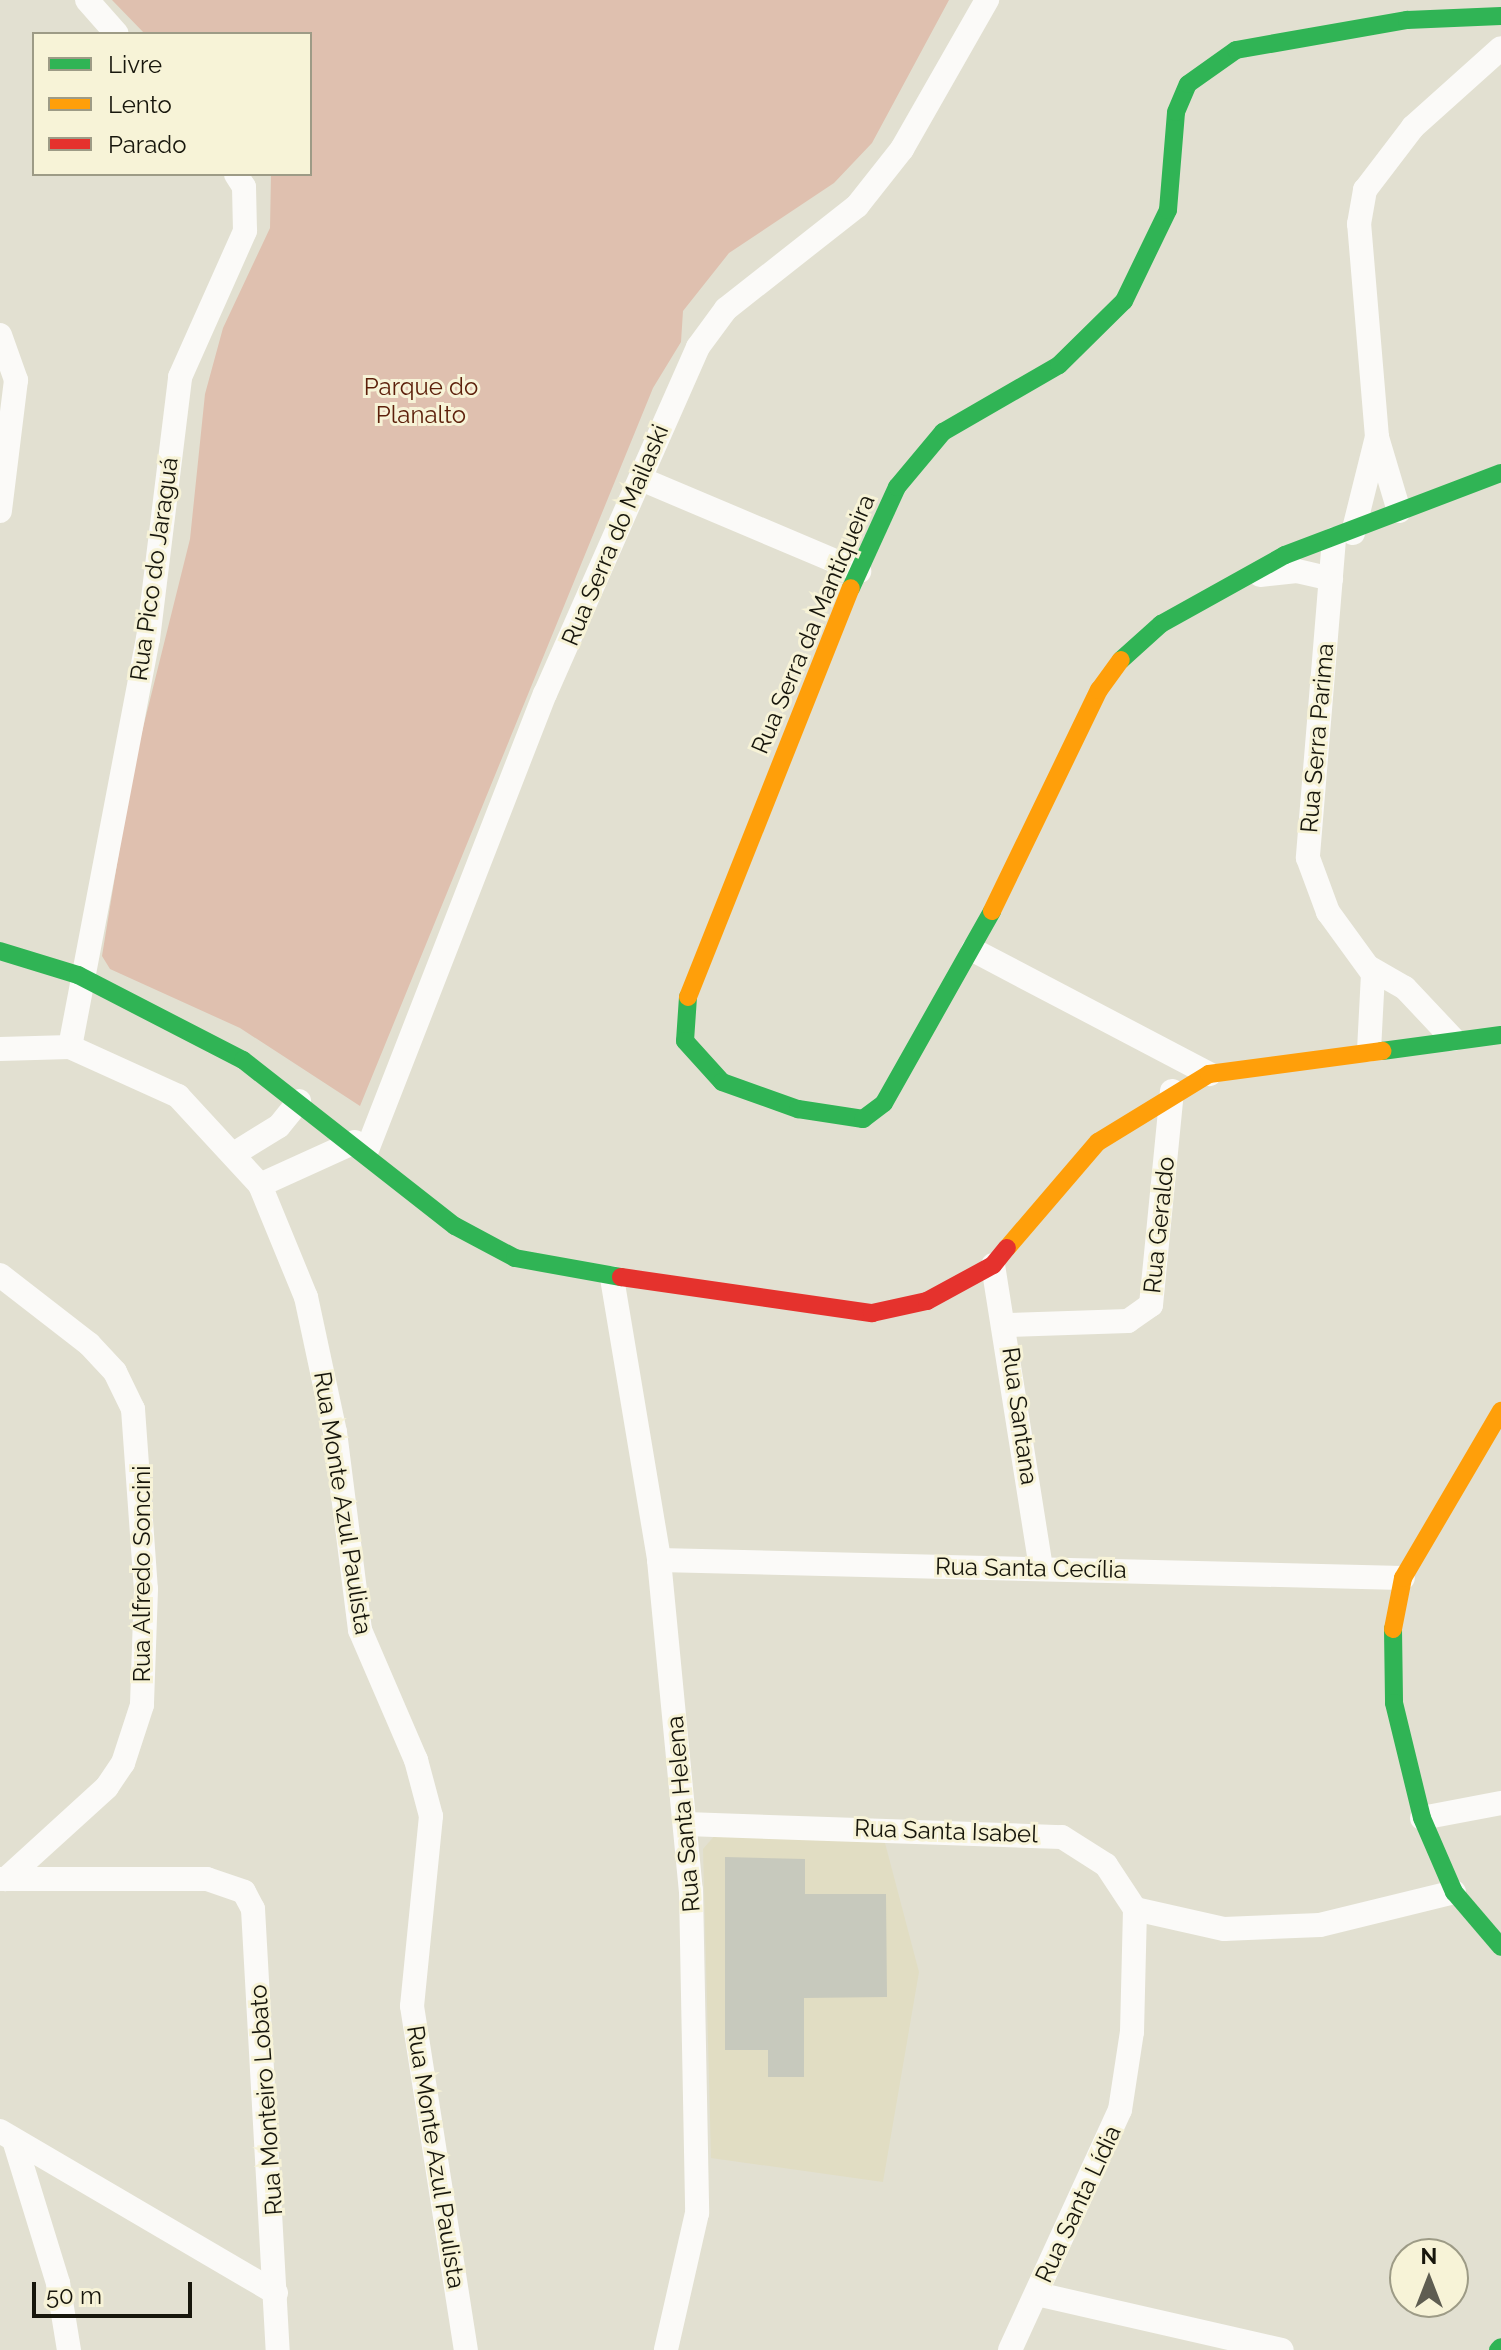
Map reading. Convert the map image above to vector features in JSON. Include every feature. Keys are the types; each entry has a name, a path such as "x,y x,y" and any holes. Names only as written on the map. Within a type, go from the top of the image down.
{"street":[{"path":"87,0 115,32"},
{"name":"Rua Serra do Mailaski","path":"361,1146 545,694 698,347 726,309 857,206 902,149 987,0"},
{"name":"Rua Serra da Mantiqueira","path":"973,950 884,1103 863,1119 821,1117 722,1082 685,1041 688,996 859,571 897,487 943,432 1059,365 1124,301 1168,210 1176,112 1188,84 1236,50 1407,20 1501,16"},
{"path":"1399,511 1377,437 1359,224 1365,190 1413,127 1501,48"},
{"name":"Rua Pico do Jaraguá","path":"70,1047 78,975 148,639 180,377 245,231 244,187 237,176"},
{"path":"0,335 8,387 0,511"},
{"name":"Rua Serra Parima","path":"1377,437 1331,579 1308,858 1328,912 1370,968 1405,988 1453,1039"},
{"path":"1209,1074 973,950 1099,690 1122,659 1161,624 1260,575 1285,555 1344,536 1399,511 1501,473"},
{"path":"641,479 859,571"},
{"path":"1260,575 1297,571 1331,579"},
{"path":"0,951 78,975 243,1060 361,1146 482,1244 553,1269 872,1313 927,1301 993,1265 1098,1142 1172,1091 1209,1074 1369,1050 1501,1035"},
{"path":"1369,1050 1375,1003 1370,968"},
{"path":"0,1049 70,1047"},
{"name":"Rua Monte Azul Paulista","path":"70,1047 178,1096 237,1152 260,1185 306,1297 335,1432 360,1630 416,1760 431,1816 413,1936 412,2006 466,2350"},
{"name":"Rua Geraldo","path":"1007,1325 1128,1321 1151,1305 1172,1091"},
{"path":"237,1152 279,1126 299,1101"},
{"path":"260,1185 361,1146"},
{"name":"Rua Santana","path":"993,1265 1007,1325 1041,1567"},
{"name":"Rua Alfredo Soncini","path":"0,1275 89,1344 115,1372 133,1409 146,1589 142,1705 123,1763 107,1787 3,1879"},
{"name":"Rua Santa Helena","path":"612,1278 659,1560 686,1824 697,2213 666,2350"},
{"path":"1501,1411 1403,1578 1390,1643 1394,1703 1422,1818 1454,1892 1501,1947"},
{"name":"Rua Santa Cecília","path":"659,1560 1403,1578"},
{"path":"1422,1818 1501,1803"},
{"name":"Rua Santa Isabel","path":"686,1824 1062,1837 1106,1865 1135,1909"},
{"name":"Rua Monteiro Lobato","path":"3,1879 207,1879 244,1892 253,1909 278,2350"},
{"path":"1135,1909 1179,1923 1271,1929 1373,1915 1454,1892"},
{"name":"Rua Santa Lídia","path":"1010,2350 1120,2110 1132,2032 1135,1909"},
{"path":"7,2135 276,2293"},
{"path":"7,2135 58,2283 69,2350"},
{"path":"1037,2294 1282,2350"}],"shaded area":[{"path":"716,1834 884,1839 919,1972 883,2182 711,2158 703,1849"}],"green space":[{"name":"Parque do Planalto","path":"112,0 949,0 872,143 834,183 729,253 683,311 681,342 653,388 360,1106 240,1028 110,969 102,956 132,772 190,539 205,394 223,328 270,228 271,176 312,176 312,32 143,32"}],"building":[{"path":"725,1857 805,1859 805,1894 886,1894 887,1997 804,1998 804,2077 768,2077 768,2050 725,2050"}],"traffic: fast":[{"path":"851,588 897,487 943,432 1059,365 1124,301 1168,210 1176,112 1188,84 1236,50 1407,20 1501,16"},
{"path":"1121,660 1161,624 1285,555 1501,473"},
{"path":"688,997 685,1041 722,1082 798,1109 863,1119 884,1103 992,911"},
{"path":"0,951 78,975 243,1060 455,1226 515,1258 621,1277"},
{"path":"1382,1051 1501,1035"},
{"path":"1393,1629 1394,1703 1422,1818 1454,1892 1501,1947"},
{"path":"1498,2350 1501,2347"}],"traffic: slow":[{"path":"688,997 851,588"},
{"path":"992,911 1099,690 1121,660"},
{"path":"1007,1248 1098,1142 1209,1074 1382,1051"},
{"path":"1393,1629 1403,1578 1501,1411"}],"traffic: jam":[{"path":"621,1277 872,1313 927,1301 993,1265 1007,1248"}]}
